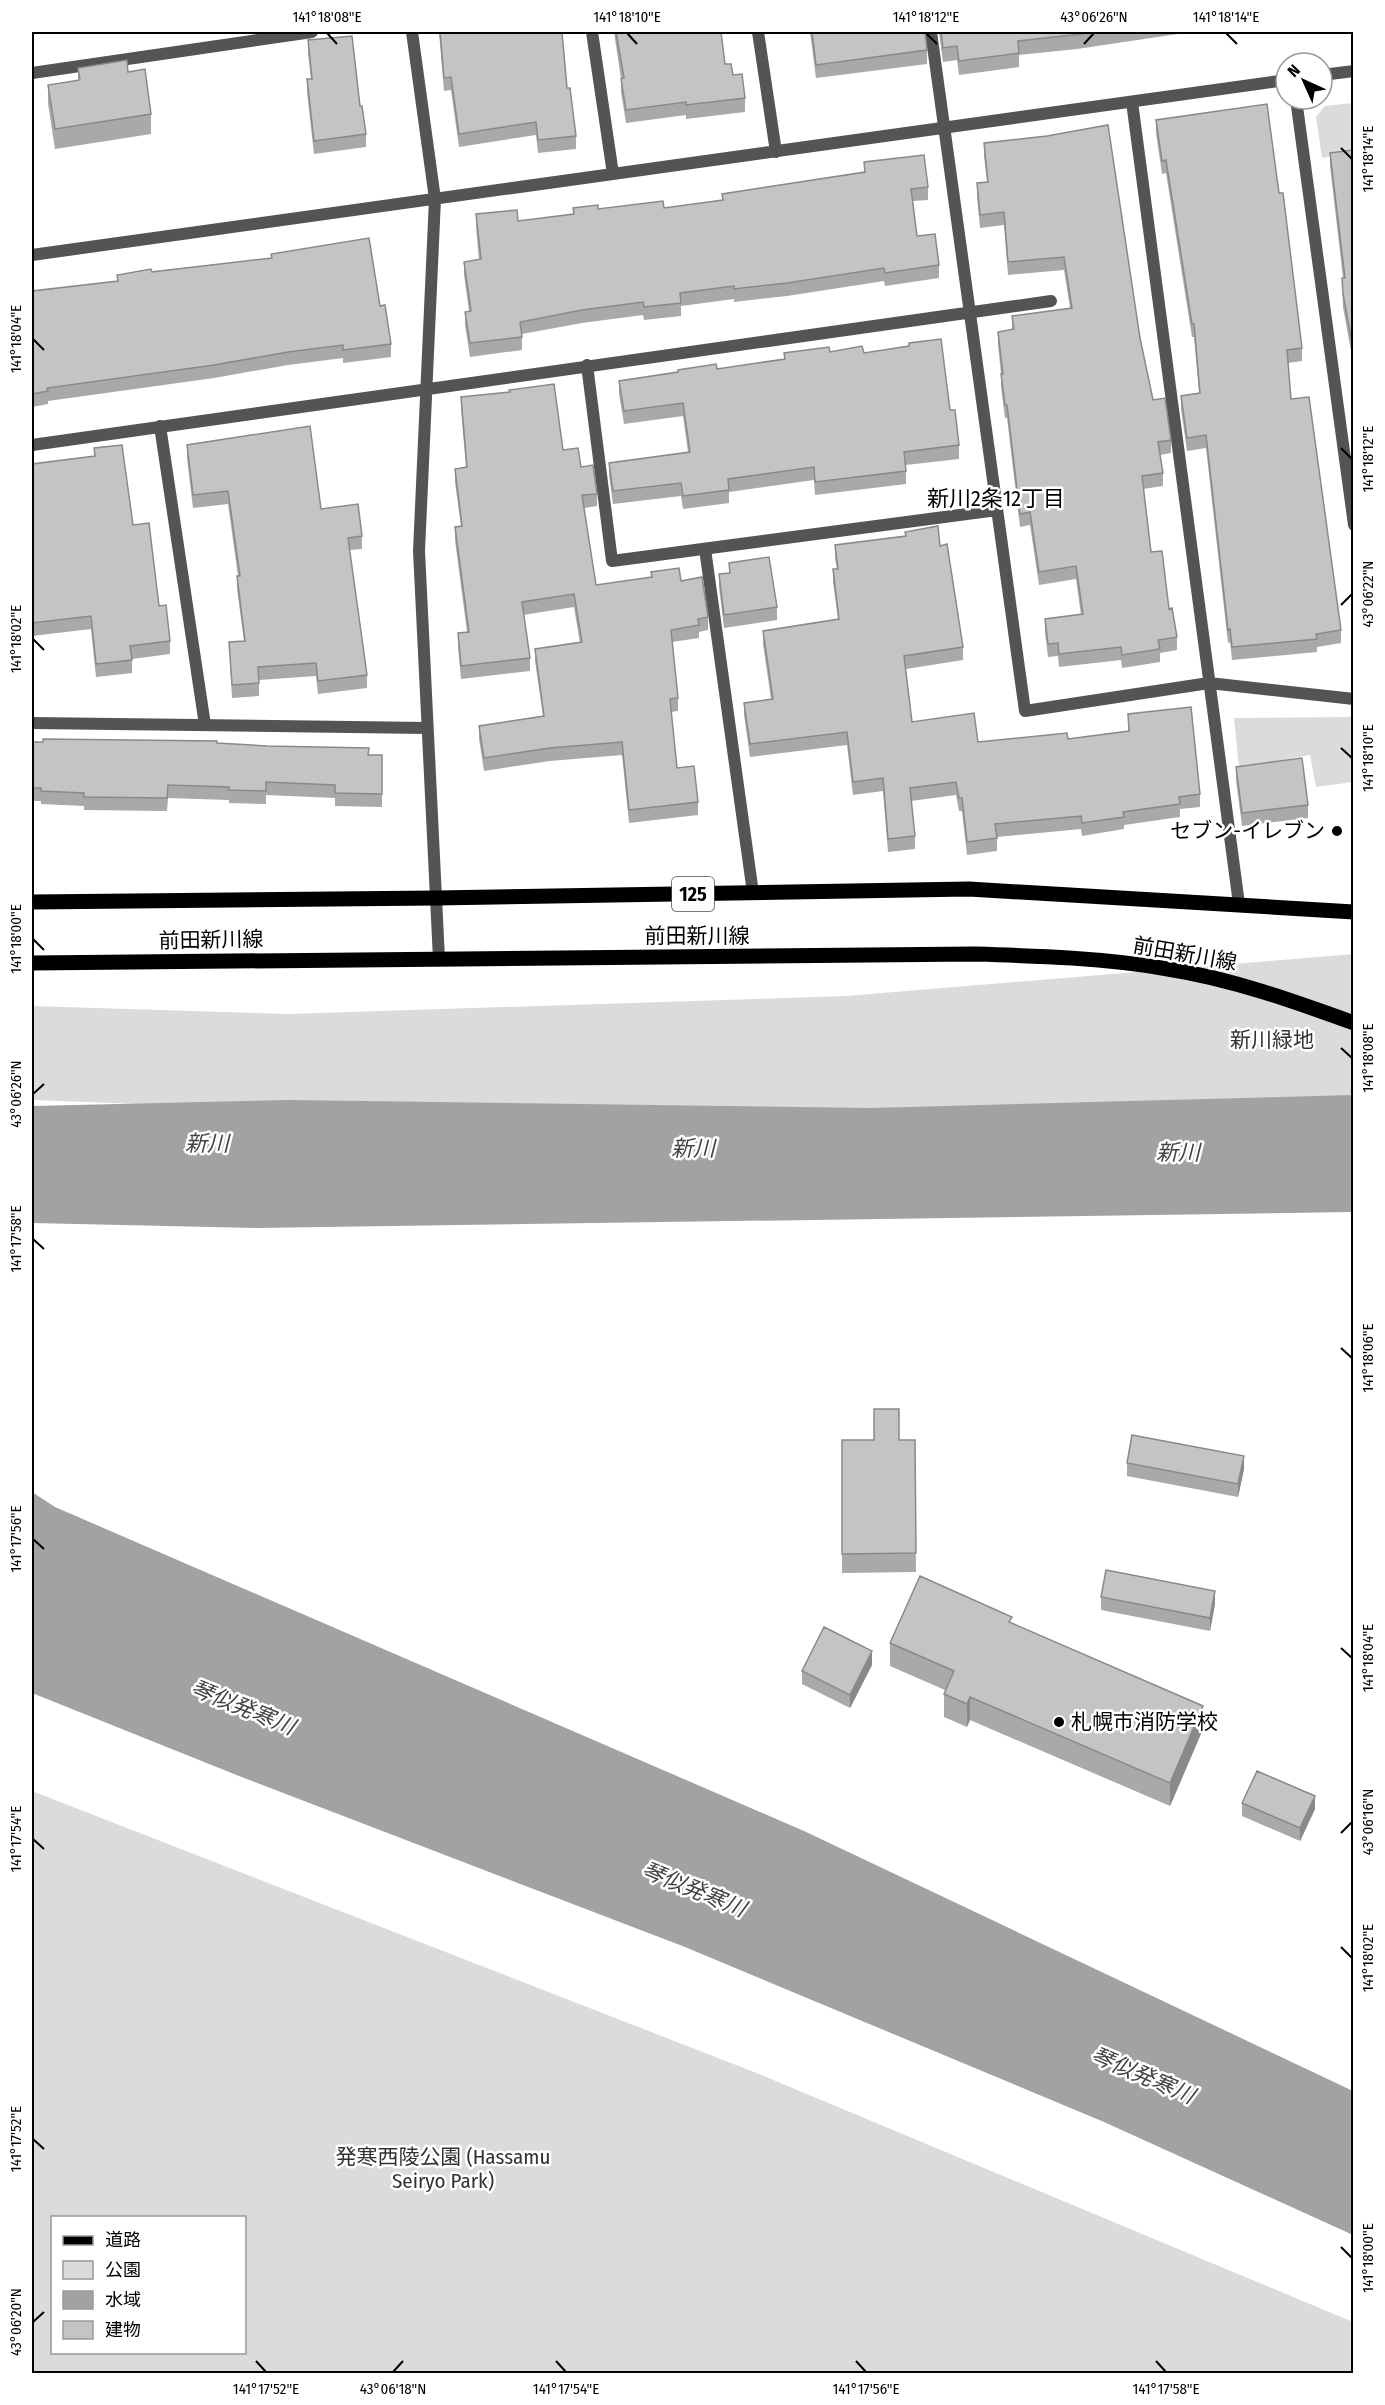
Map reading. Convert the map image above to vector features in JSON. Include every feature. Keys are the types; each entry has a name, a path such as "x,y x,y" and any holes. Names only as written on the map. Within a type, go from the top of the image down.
{"main road":[{"name":"前田新川線","path":"32,902 969,889 1353,912"},
{"name":"前田新川線","path":"32,963 975,954 1040,956 1168,969 1235,983 1292,1000 1353,1023"}],"street":[{"path":"32,73 312,32"},
{"path":"412,32 435,199 418,551 439,959"},
{"path":"592,32 613,174"},
{"path":"758,32 776,152"},
{"path":"931,32 1025,711 1209,683 1353,699"},
{"path":"1334,73 1353,71"},
{"path":"32,255 1274,82"},
{"path":"1132,102 1239,904"},
{"path":"1298,111 1353,525"},
{"path":"32,445 1051,301"},
{"path":"587,365 612,561 997,510"},
{"path":"160,426 205,725"},
{"path":"705,549 753,893"},
{"path":"32,723 427,728"}],"green space":[{"path":"1353,103 1353,153 1322,158 1316,117 1321,111 1334,111 1334,105"},
{"path":"1352,717 1353,782 1316,787 1310,755 1239,768 1234,718"},
{"name":"新川緑地","path":"1353,954 1353,1118 831,1129 32,1100 32,1006 288,1014 846,996"},
{"name":"発寒西陵公園 (Hassamu Seiryo Park)","path":"32,1791 754,2072 1353,2322 1353,2373 32,2373"}],"water":[{"name":"新川","path":"1353,1095 1353,1212 257,1228 32,1223 32,1106 288,1100 871,1108"},
{"name":"琴似発寒川","path":"32,1492 55,1507 804,1831 1353,2091 1353,2235 1104,2122 685,1947 239,1776 32,1693"}],"building":[{"path":"440,32 562,32 567,88 570,88 576,136 538,140 536,122 459,134 451,77 444,78"},
{"path":"616,32 721,32 725,64 731,64 733,75 742,74 745,98 686,105 686,102 626,110 621,79 624,78"},
{"path":"812,32 925,32 927,50 816,65"},
{"path":"941,32 1100,32 1018,41 1019,53 959,61 957,46 943,48"},
{"path":"352,36 360,106 362,106 366,134 314,141 307,79 312,79 308,40"},
{"path":"127,60 128,72 145,69 151,114 55,129 48,85 80,80 78,68"},
{"path":"1267,104 1279,193 1283,193 1302,348 1287,350 1291,399 1309,397 1341,630 1316,634 1317,639 1232,647 1230,629 1228,630 1206,435 1187,438 1181,396 1200,393 1194,324 1192,324 1166,160 1162,161 1156,120"},
{"path":"1108,125 1140,338 1153,400 1165,398 1171,440 1158,442 1163,473 1142,476 1151,552 1162,551 1169,609 1172,608 1177,637 1158,640 1160,649 1122,655 1121,647 1059,654 1058,643 1048,644 1045,619 1083,614 1076,566 1039,572 1030,512 1020,514 1001,374 1003,374 998,332 1014,329 1012,316 1072,308 1064,257 1008,262 1004,212 980,215 977,183 988,182 984,143 1047,136"},
{"path":"1353,150 1353,348 1343,294 1342,278 1345,278 1330,153"},
{"path":"924,155 928,187 911,189 917,236 935,234 939,265 885,273 884,268 787,283 734,289 734,286 680,293 681,303 644,307 643,302 582,310 520,322 522,337 470,343 465,312 471,311 464,262 481,259 476,214 517,210 518,221 574,214 573,208 598,205 598,209 663,201 664,208 723,200 722,194 865,172 864,162"},
{"path":"369,238 380,306 385,305 391,344 343,350 343,345 288,352 214,365 47,388 48,391 32,394 32,291 118,281 117,275 151,269 152,272 272,258 271,254"},
{"path":"941,339 950,410 955,410 959,445 904,452 906,471 815,482 814,467 728,479 729,490 683,496 681,483 613,491 609,463 690,452 683,403 624,411 619,381 716,364 717,369 785,359 784,353 829,347 830,352 862,346 864,353"},
{"path":"554,384 563,450 578,448 581,467 593,465 597,494 582,495 596,585 652,577 651,572 679,568 681,581 702,577 708,617 698,619 699,625 671,630 678,698 670,699 677,768 694,766 698,802 629,810 622,742 550,748 484,758 479,726 544,716 535,649 582,642 574,594 522,602 530,658 461,666 458,633 469,632 455,527 462,526 455,469 467,467 461,397 510,392 509,390"},
{"path":"310,426 321,509 358,504 362,536 348,538 367,675 318,681 316,663 258,667 259,683 232,685 229,642 245,641 237,576 240,576 228,491 193,495 187,445"},
{"path":"122,445 133,525 149,523 159,606 166,605 170,641 130,646 132,660 96,664 91,616 32,623 32,464 95,456 94,448"},
{"path":"938,526 940,546 947,544 963,647 904,656 912,722 974,713 978,742 1067,733 1068,739 1129,731 1128,714 1191,707 1200,794 1179,797 1180,804 1123,812 1124,817 1082,823 1081,816 995,824 997,838 967,842 962,798 959,798 956,782 910,788 915,836 888,839 883,778 853,782 847,732 750,744 744,703 773,699 763,631 839,619 833,569 838,569 835,545 906,536 905,532"},
{"path":"769,557 777,607 724,615 719,574 730,573 729,563"},
{"path":"43,739 217,741 217,743 267,746 369,748 368,755 382,755 382,794 335,793 335,785 266,782 266,791 168,785 167,798 84,797 84,793 41,791 41,788 32,788 32,742 43,742"},
{"path":"1302,758 1308,805 1242,813 1236,767"},
{"path":"874,1409 899,1409 899,1440 915,1440 916,1553 842,1554 842,1440 874,1440"},
{"path":"1132,1435 1244,1456 1238,1484 1127,1463"},
{"path":"1106,1570 1215,1591 1210,1618 1101,1597"},
{"path":"920,1576 1012,1617 1009,1622 1203,1706 1170,1783 970,1697 967,1704 944,1694 954,1671 890,1643"},
{"path":"824,1627 872,1651 850,1695 802,1671"},
{"path":"1257,1771 1315,1796 1300,1828 1242,1803"}],"place":[{"name":"セブン-イレブン","path":"1337,831"},
{"name":"札幌市消防学校","path":"1059,1722"}],"district":[{"name":"新川2条12丁目","path":"996,498"}]}
